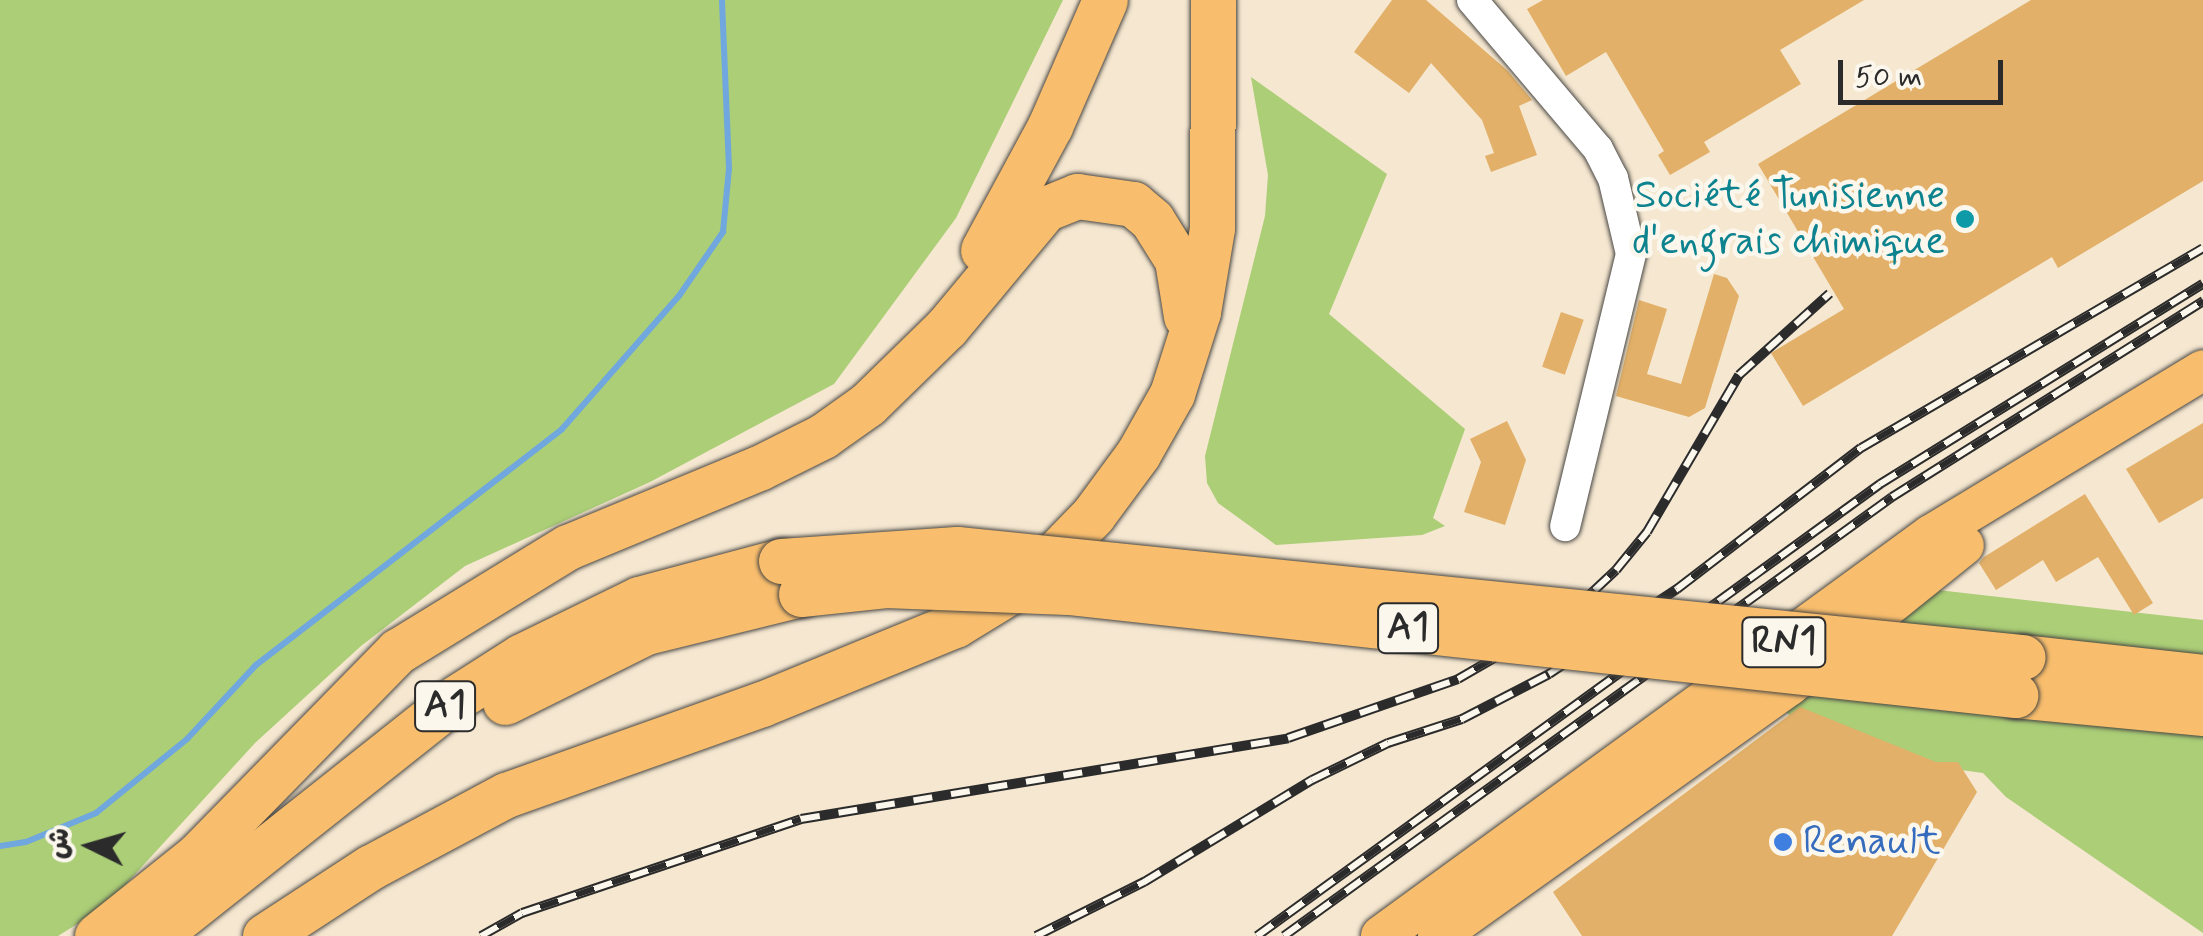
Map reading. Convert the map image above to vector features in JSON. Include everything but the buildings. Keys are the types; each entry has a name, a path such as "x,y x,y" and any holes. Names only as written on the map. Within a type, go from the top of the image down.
{"highway":[{"path":"906,370 1005,211 1105,0"},
{"path":"265,936 371,866 506,795 762,704 938,632 1032,578 1093,515 1138,454 1172,394 1207,277 1212,228 1213,0"},
{"path":"97,936 198,855 398,651 568,547 823,436 906,370 1023,229 1045,209 1077,196 1133,204 1152,220 1178,260 1188,338"},
{"name":"A1","path":"156,936 456,698 522,656 639,599 956,550 2019,676 2203,713"},
{"name":"A1","path":"203,936 475,721 534,684 646,632 791,578"},
{"name":"A1","path":"2019,676 2203,677"}],"main road":[{"name":"RN1","path":"1381,936 1932,535 2203,370"},
{"name":"RN1","path":"1438,936 1790,685 1944,558 2203,395"}],"street":[{"path":"1472,0 1598,149 1613,178 1631,254 1565,526"}],"green space":[{"path":"0,0 1063,0 956,218 834,384 650,482 465,566 361,646 255,743 106,906 58,936 0,936"},
{"path":"1251,77 1387,174 1329,314 1465,429 1433,518 1445,526 1422,535 1276,545 1218,503 1207,483 1205,456 1265,216 1268,175"},
{"path":"1929,589 2203,620 2203,933 2006,797 1983,773 1829,752 1776,703"}],"waterway":[{"path":"0,846 26,842 96,813 187,739 256,665 562,429 679,296 723,232 729,168 722,0"}],"railway":[{"path":"1036,936 1144,882 1312,780 1388,743 1462,719 1549,674 1677,589 1861,448 2203,248"},
{"path":"1257,936 1880,484 2203,284"},
{"path":"481,936 522,913 801,819 1288,738 1458,679 1567,616 1616,570 1647,532 1739,375 1830,293"},
{"path":"1284,936 1892,497 2203,301"}],"place":[{"name":"Société Tunisienne d'engrais chimique","path":"1965,219"},
{"name":"Renault","path":"1783,842"}]}
